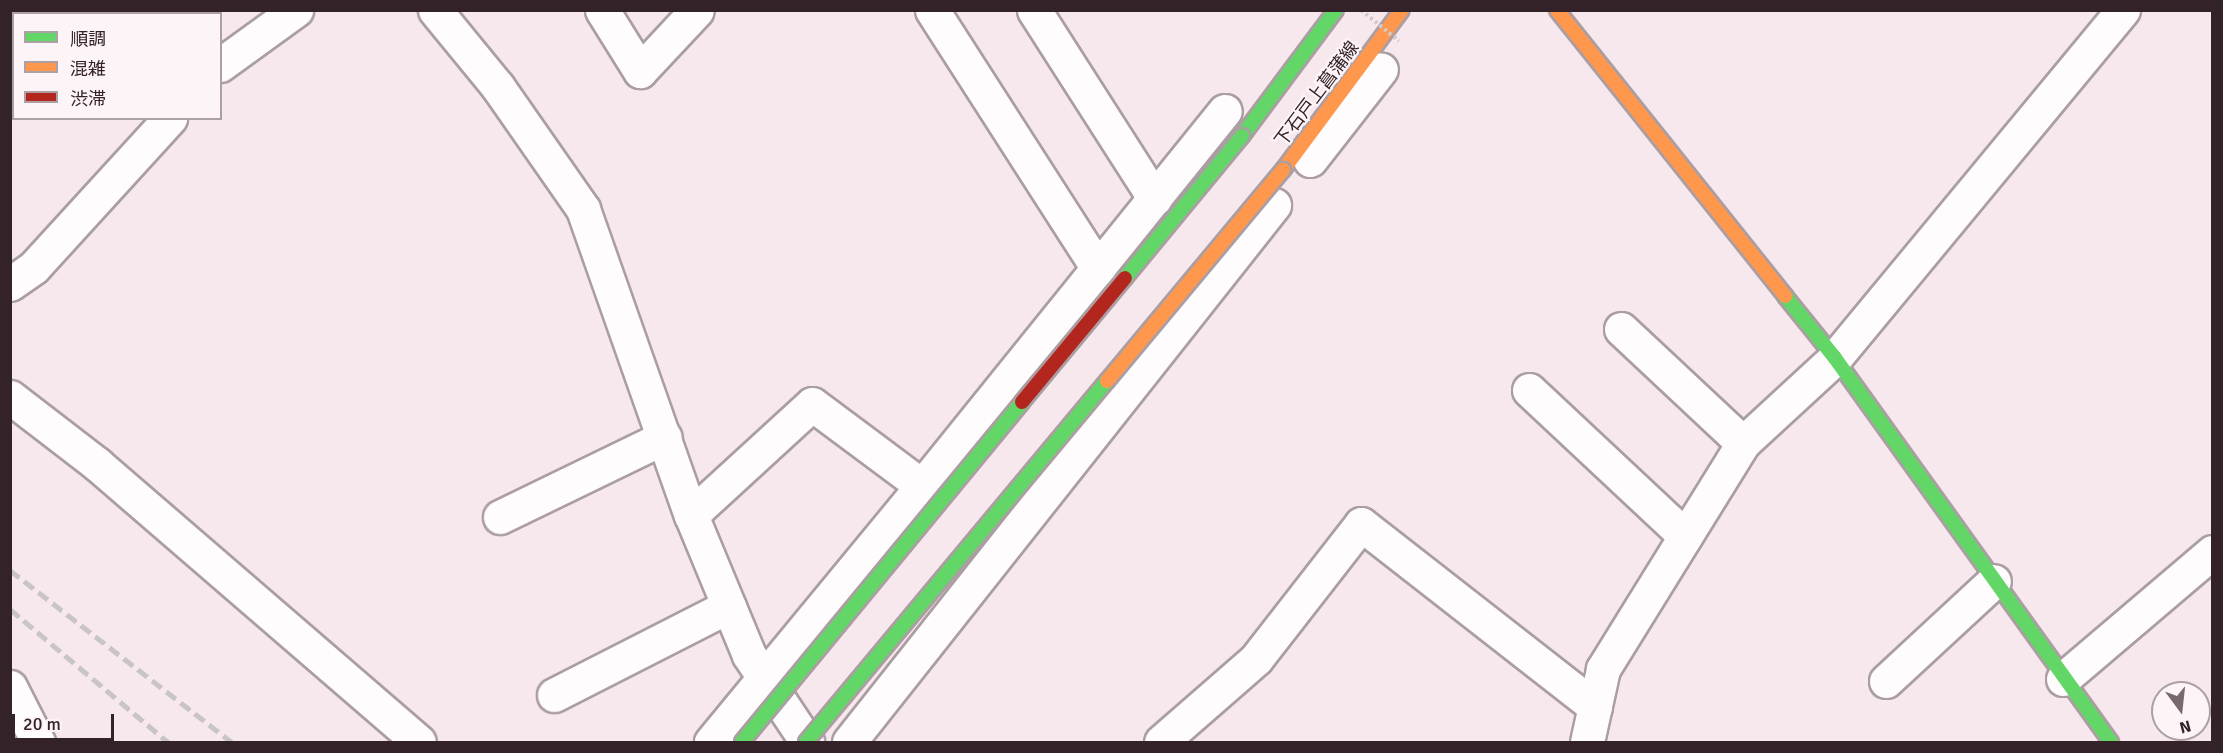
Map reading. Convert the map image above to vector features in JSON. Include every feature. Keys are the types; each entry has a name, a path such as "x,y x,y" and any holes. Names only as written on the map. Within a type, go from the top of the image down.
{"main road":[{"name":"下石戸上菖蒲線","path":"742,742 1234,124 1336,10"},
{"name":"下石戸上菖蒲線","path":"807,742 1283,170 1402,10"},
{"path":"1557,10 1836,358 2063,679 2111,742"}],"street":[{"path":"222,64 296,10"},
{"path":"435,10 498,87 583,209 691,515 749,655 807,742"},
{"path":"602,10 640,71 697,10"},
{"path":"932,10 1098,269"},
{"path":"1034,10 1155,199"},
{"path":"1587,742 1603,669 1743,443 1836,358 2123,10"},
{"path":"849,742 1381,69"},
{"path":"10,284 34,267 168,120"},
{"path":"711,742 1155,199 1234,124"},
{"path":"1621,329 1743,443"},
{"path":"1529,390 1685,536"},
{"path":"10,397 97,464 419,742"},
{"path":"691,515 812,404 922,486"},
{"path":"500,517 665,437"},
{"path":"1161,742 1256,659 1362,524 1595,707"},
{"path":"2063,679 2212,552"},
{"path":"1886,681 1994,581"},
{"path":"554,695 729,606"},
{"path":"10,687 37,742"}],"path":[{"path":"1361,10 1399,41"}],"railway":[{"path":"10,570 232,742"},
{"path":"10,609 168,742"}],"traffic: fast":[{"path":"1242,136 1336,10"},
{"path":"1125,278 1242,136"},
{"path":"1785,296 1835,358 2111,742"},
{"path":"806,742 1107,381"},
{"path":"742,742 1022,402"}],"traffic: slow":[{"path":"1283,170 1402,10"},
{"path":"1557,10 1785,296"},
{"path":"1107,381 1283,170"}],"traffic: jam":[{"path":"1022,402 1125,278"}]}
